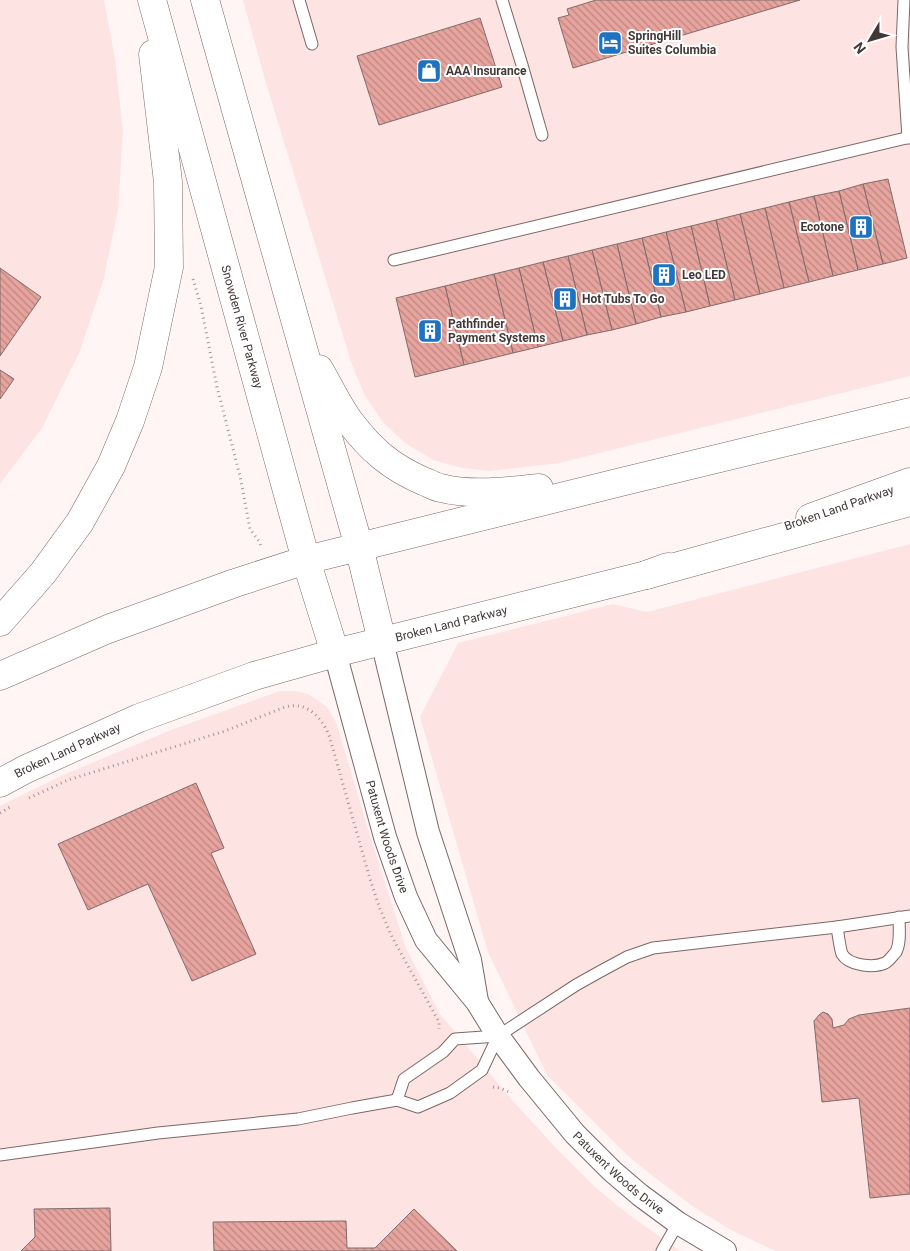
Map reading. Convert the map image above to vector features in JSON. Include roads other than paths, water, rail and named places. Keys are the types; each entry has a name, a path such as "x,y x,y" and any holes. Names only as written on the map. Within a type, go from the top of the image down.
{"main road":[{"path":"0,622 43,573 80,522 111,466 130,421 148,367 169,267 169,257 168,182 146,0"},
{"name":"Snowden River Parkway","path":"152,0 306,560 335,653"},
{"path":"205,0 359,547 382,641"},
{"path":"298,333 349,421 366,442 384,459 412,476 440,488 466,492 503,492 621,482"},
{"path":"0,676 108,629 235,583 306,560 910,412"},
{"name":"Broken Land Parkway","path":"0,783 26,769 139,718 254,676 335,653 646,575 910,482"},
{"path":"646,575 910,502"}],"street":[{"name":"Patuxent Woods Drive","path":"382,641 428,832 470,960 477,1002"},
{"name":"Patuxent Woods Drive","path":"335,653 385,838 406,897 426,940 477,1002 498,1036 529,1078 576,1134 612,1171 640,1195 678,1223 725,1251"}],"lane":[{"path":"299,0 312,44"},
{"path":"502,0 542,135"},
{"path":"394,260 909,138 902,47 904,0"},
{"path":"397,1100 404,1079 443,1052 455,1039 498,1036 576,985 627,957 653,948 837,927 904,916 897,950 885,963 876,965 860,965 851,962 842,954 837,927"},
{"path":"0,1155 158,1133 298,1119 397,1100 418,1107 450,1093 482,1070 498,1036"},
{"path":"662,1251 678,1223"}],"place":[{"name":"SpringHill Suites Columbia","path":"610,43"},
{"name":"AAA Insurance","path":"429,71"},
{"name":"Ecotone","path":"861,227"},
{"name":"Leo LED","path":"664,275"},
{"name":"Hot Tubs To Go","path":"565,299"},
{"name":"Pathfinder Payment Systems","path":"430,331"}]}
